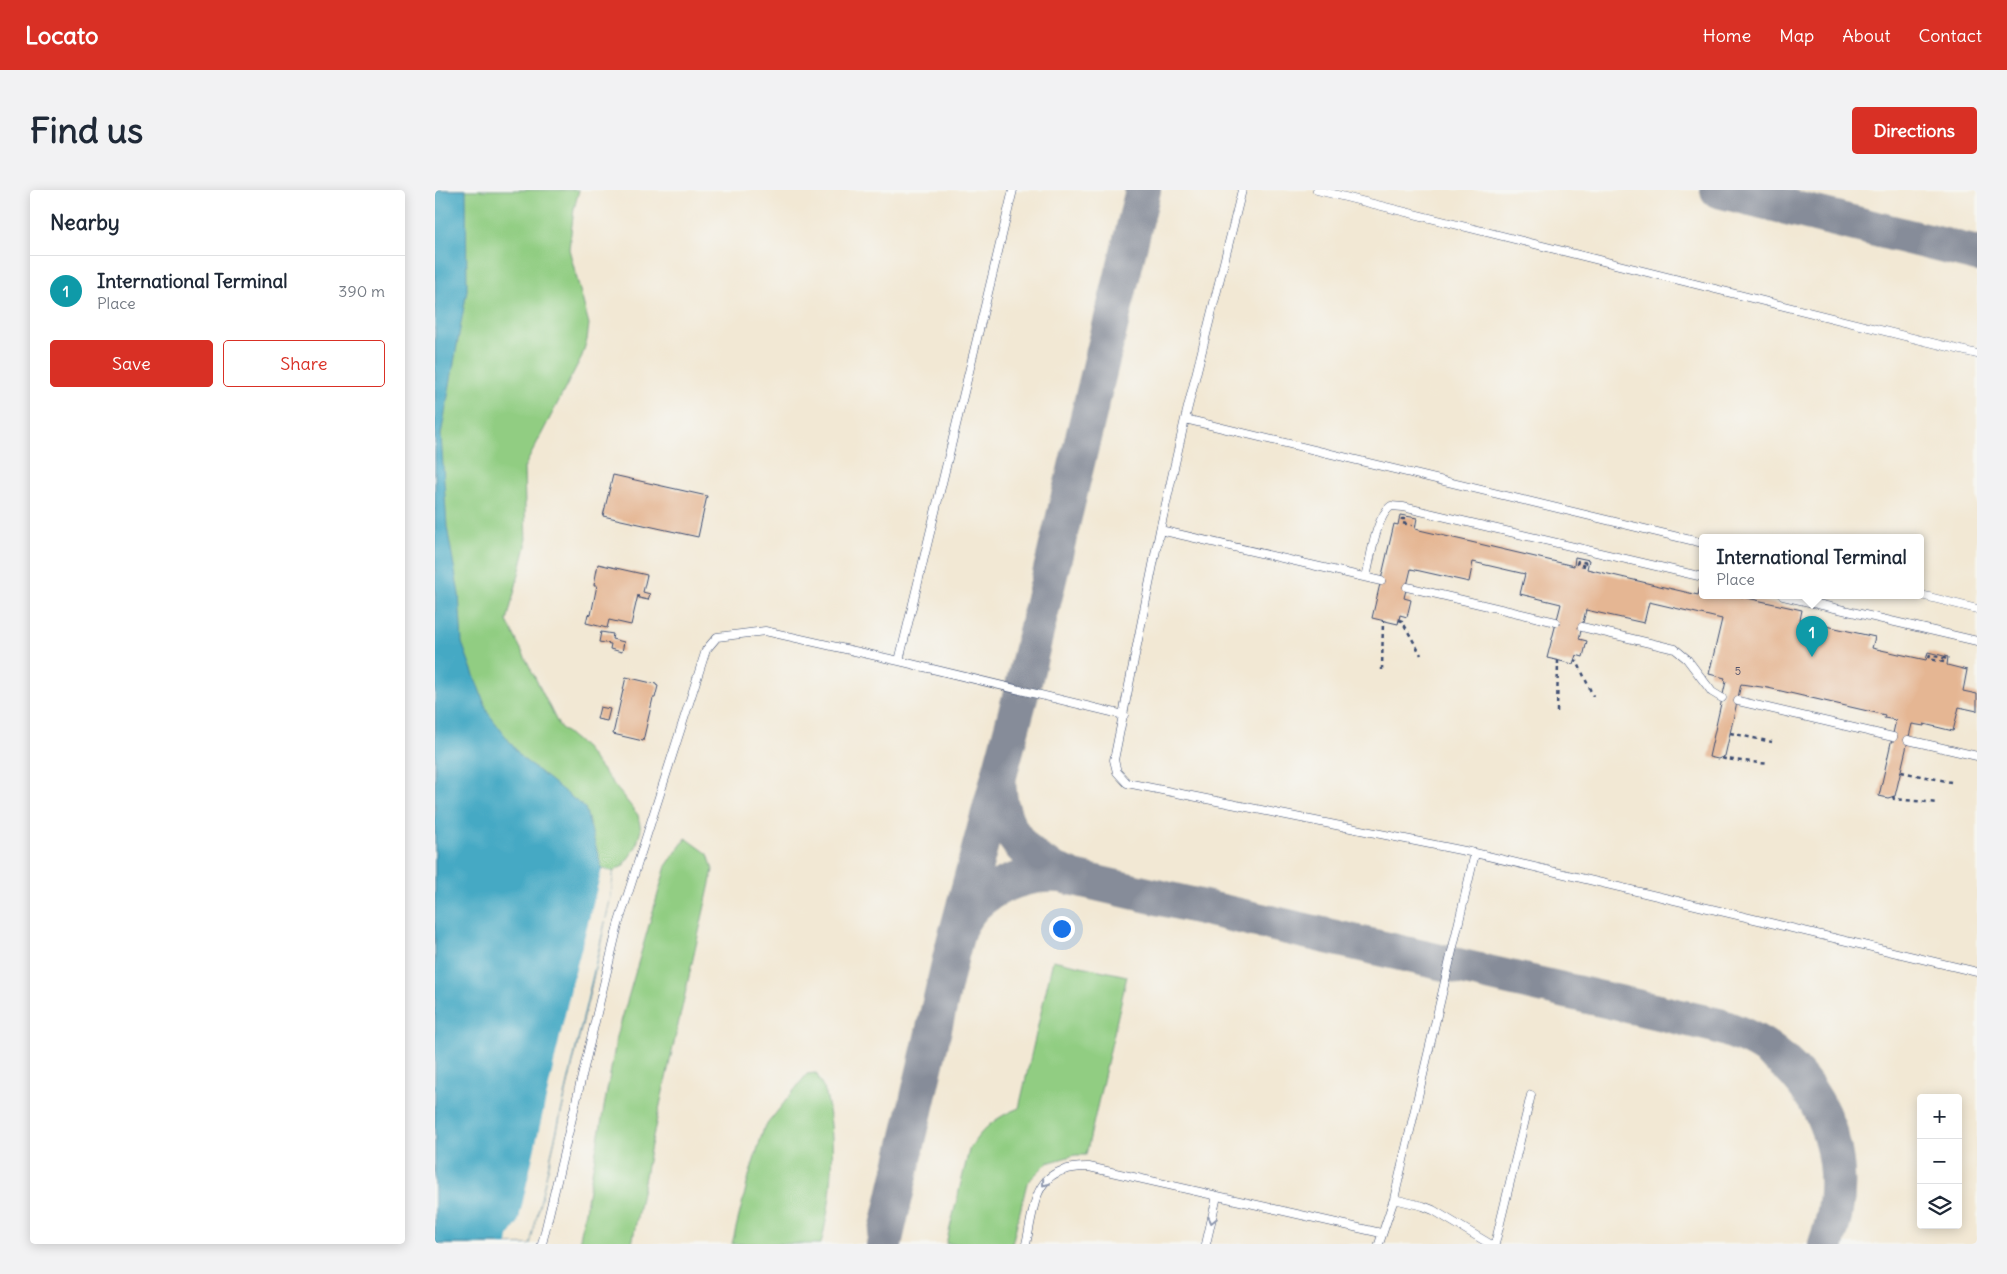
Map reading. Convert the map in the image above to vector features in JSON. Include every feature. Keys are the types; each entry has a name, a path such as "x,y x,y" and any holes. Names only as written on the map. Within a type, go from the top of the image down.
{"lane":[{"path":"899,661 1013,190"},
{"path":"1242,190 1160,530 1114,760 1117,772 1127,783 1475,853 1977,972"},
{"path":"1317,190 1977,354"},
{"path":"1185,420 1699,542"},
{"path":"1366,578 1380,523 1384,512 1391,506 1403,507 1699,576"},
{"path":"1160,530 1381,581"},
{"path":"1407,587 1556,622"},
{"path":"1924,596 1977,609"},
{"path":"1796,599 1977,641"},
{"path":"1582,627 1675,649 1687,658 1712,692 1722,698"},
{"path":"542,1244 618,926 706,650 717,637 765,631 1124,715"},
{"path":"1738,701 1893,736"},
{"path":"1908,740 1977,756"},
{"path":"1379,1244 1394,1199 1475,853"},
{"path":"1495,1244 1531,1096"},
{"path":"1026,1244 1037,1196 1043,1183 1055,1172 1073,1167 1089,1167 1381,1234"},
{"path":"1206,1244 1217,1196"},
{"path":"1394,1199 1423,1206 1490,1244"}],"path":[{"path":"1411,525 1401,523 1402,519 1416,522"},
{"path":"1585,566 1577,564 1578,561 1588,563"},
{"path":"1381,670 1383,620"},
{"path":"1399,620 1402,621 1421,655"},
{"path":"1944,662 1929,658 1930,655 1948,659"},
{"path":"1575,660 1593,696"},
{"path":"1557,712 1558,661"},
{"path":"1730,733 1772,742"},
{"path":"1722,758 1769,764"},
{"path":"1901,772 1951,782"},
{"path":"1893,796 1894,799 1938,803"}],"green space":[{"path":"435,190 579,190 574,209 569,249 589,324 587,340 582,356 524,468 526,546 507,621 559,726 585,748 638,815 641,830 636,847 623,866 613,872 610,899 592,982 530,1244 435,1244"},
{"path":"686,838 708,854 713,870 651,1145 632,1244 579,1244 617,1036 666,866"},
{"path":"1053,960 1127,976 1086,1155 1075,1155 1047,1163 1027,1183 1012,1244 946,1244 969,1150 990,1124 1003,1115 1019,1108"},
{"path":"816,1073 826,1094 832,1131 831,1188 821,1244 732,1244 749,1176 764,1128 807,1074"}],"water":[{"path":"435,190 466,190 467,290 441,435 447,527 459,594 462,643 488,713 522,758 585,808 602,869 613,872 610,899 592,982 530,1244 435,1244"}],"pier":[{"path":"602,869 613,872 610,899 530,1244 507,1244 508,1237 518,1223 571,988"}],"building":[{"path":"613,475 707,496 698,537 603,516"},
{"path":"1400,515 1417,518 1415,529 1574,566 1575,557 1589,560 1587,569 1698,595 1699,591 1699,599 1752,599 1802,610 1800,620 1875,637 1872,648 1926,660 1928,652 1948,657 1947,665 1967,670 1963,691 1977,694 1977,711 1959,707 1953,731 1924,724 1924,726 1912,724 1895,796 1888,798 1879,796 1896,720 1884,718 1885,715 1768,688 1741,684 1725,756 1718,759 1709,757 1726,681 1724,680 1725,678 1709,674 1722,619 1649,602 1644,623 1586,610 1579,639 1587,641 1583,657 1576,655 1573,664 1547,658 1561,604 1520,594 1525,574 1473,562 1469,582 1411,569 1404,598 1411,600 1407,617 1400,615 1398,624 1372,618 1394,524 1398,525"},
{"path":"598,564 647,575 643,592 650,594 648,600 639,598 638,595 631,625 609,620 607,628 586,623 588,614 591,615 597,585 594,585"},
{"path":"601,632 613,634 612,639 624,642 622,652 610,649 611,644 599,642"},
{"path":"626,677 658,686 655,698 653,698 643,741 613,734"},
{"path":"600,707 610,709 607,721 597,719"}],"taxiway":[{"path":"884,1244 952,951 1022,690 1143,190"},
{"path":"1718,190 1977,254"},
{"path":"998,782 1002,809 1006,821 1018,842 1045,866 1068,875"},
{"path":"952,951 957,932 966,915 988,894 1016,880 1046,875 1061,875 1719,1026 1740,1034 1773,1053 1793,1071 1810,1092 1823,1115 1836,1165 1837,1191 1834,1218 1826,1244"}],"place":[{"name":"International Terminal","path":"1812,657"}]}
